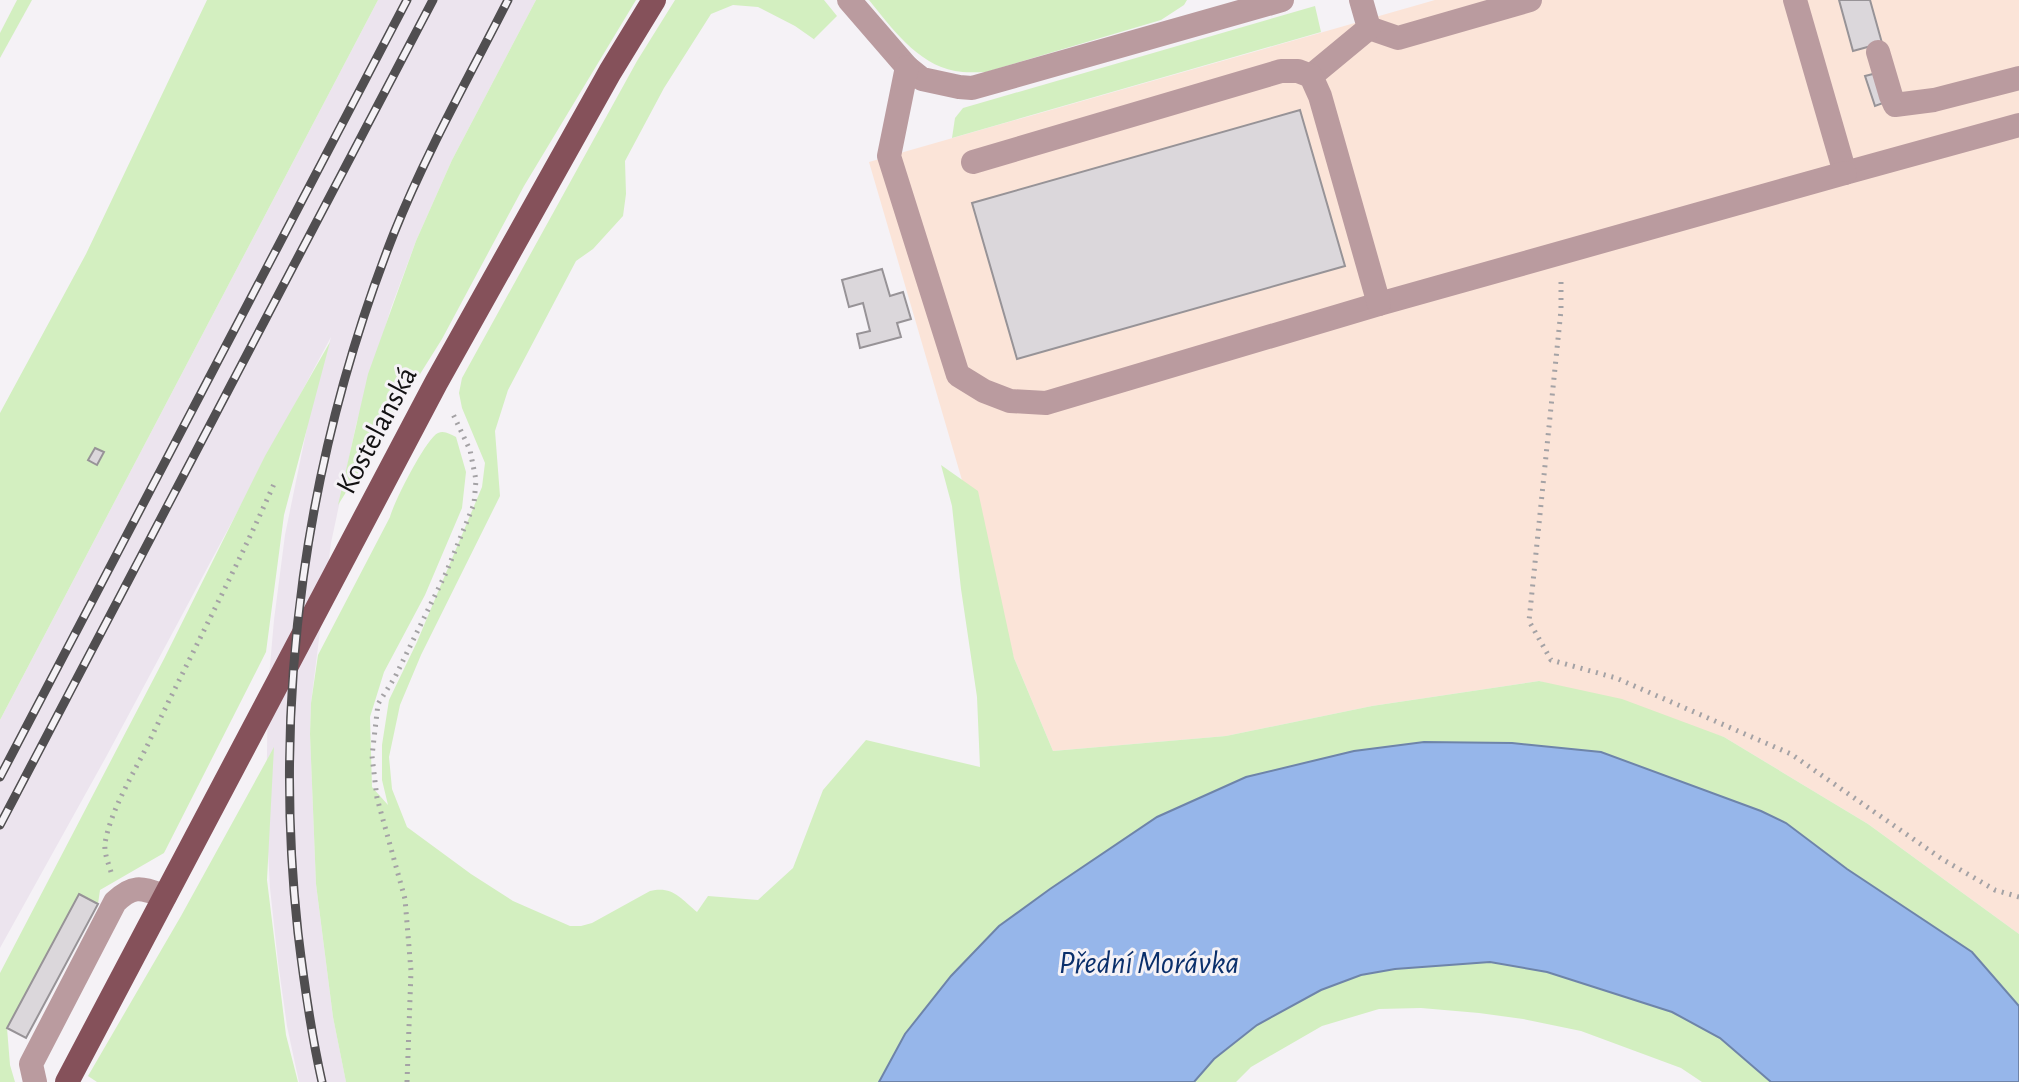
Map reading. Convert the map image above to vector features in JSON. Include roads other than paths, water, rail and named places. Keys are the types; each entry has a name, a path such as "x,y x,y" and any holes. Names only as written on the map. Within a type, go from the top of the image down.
{"main road":[{"name":"Kostelanská","path":"67,1082 436,383 603,84 654,0"}],"lane":[{"path":"849,0 907,67 922,79 972,88 1222,8 1282,0"},
{"path":"1361,0 1369,28"},
{"path":"1369,28 1398,38 1530,0"},
{"path":"1795,0 1845,173"},
{"path":"1311,76 1369,28"},
{"path":"1878,52 1895,105 1912,105 2019,78"},
{"path":"907,67 889,156 958,375 984,391 1010,401 1046,403 1379,304 2019,125"},
{"path":"973,162 1281,71 1298,71 1311,76 1323,104 1379,304"},
{"path":"35,1082 31,1064 115,902 126,892 140,887 165,896"}],"water":[{"name":"Přední Morávka","path":"1424,742 1512,743 1601,752 1786,823 1847,869 1972,952 2019,1006 2019,1082 1771,1082 1720,1038 1672,1012 1547,972 1490,962 1395,969 1361,975 1321,990 1257,1025 1214,1059 1194,1082 879,1082 905,1034 951,976 999,926 1157,817 1246,777 1354,751"}],"railway":[{"path":"0,777 407,0"},
{"path":"0,825 433,0"},
{"path":"322,1082 298,933 291,844 290,755 294,666 303,577 318,490 338,403 364,317 406,203 508,0"}]}
